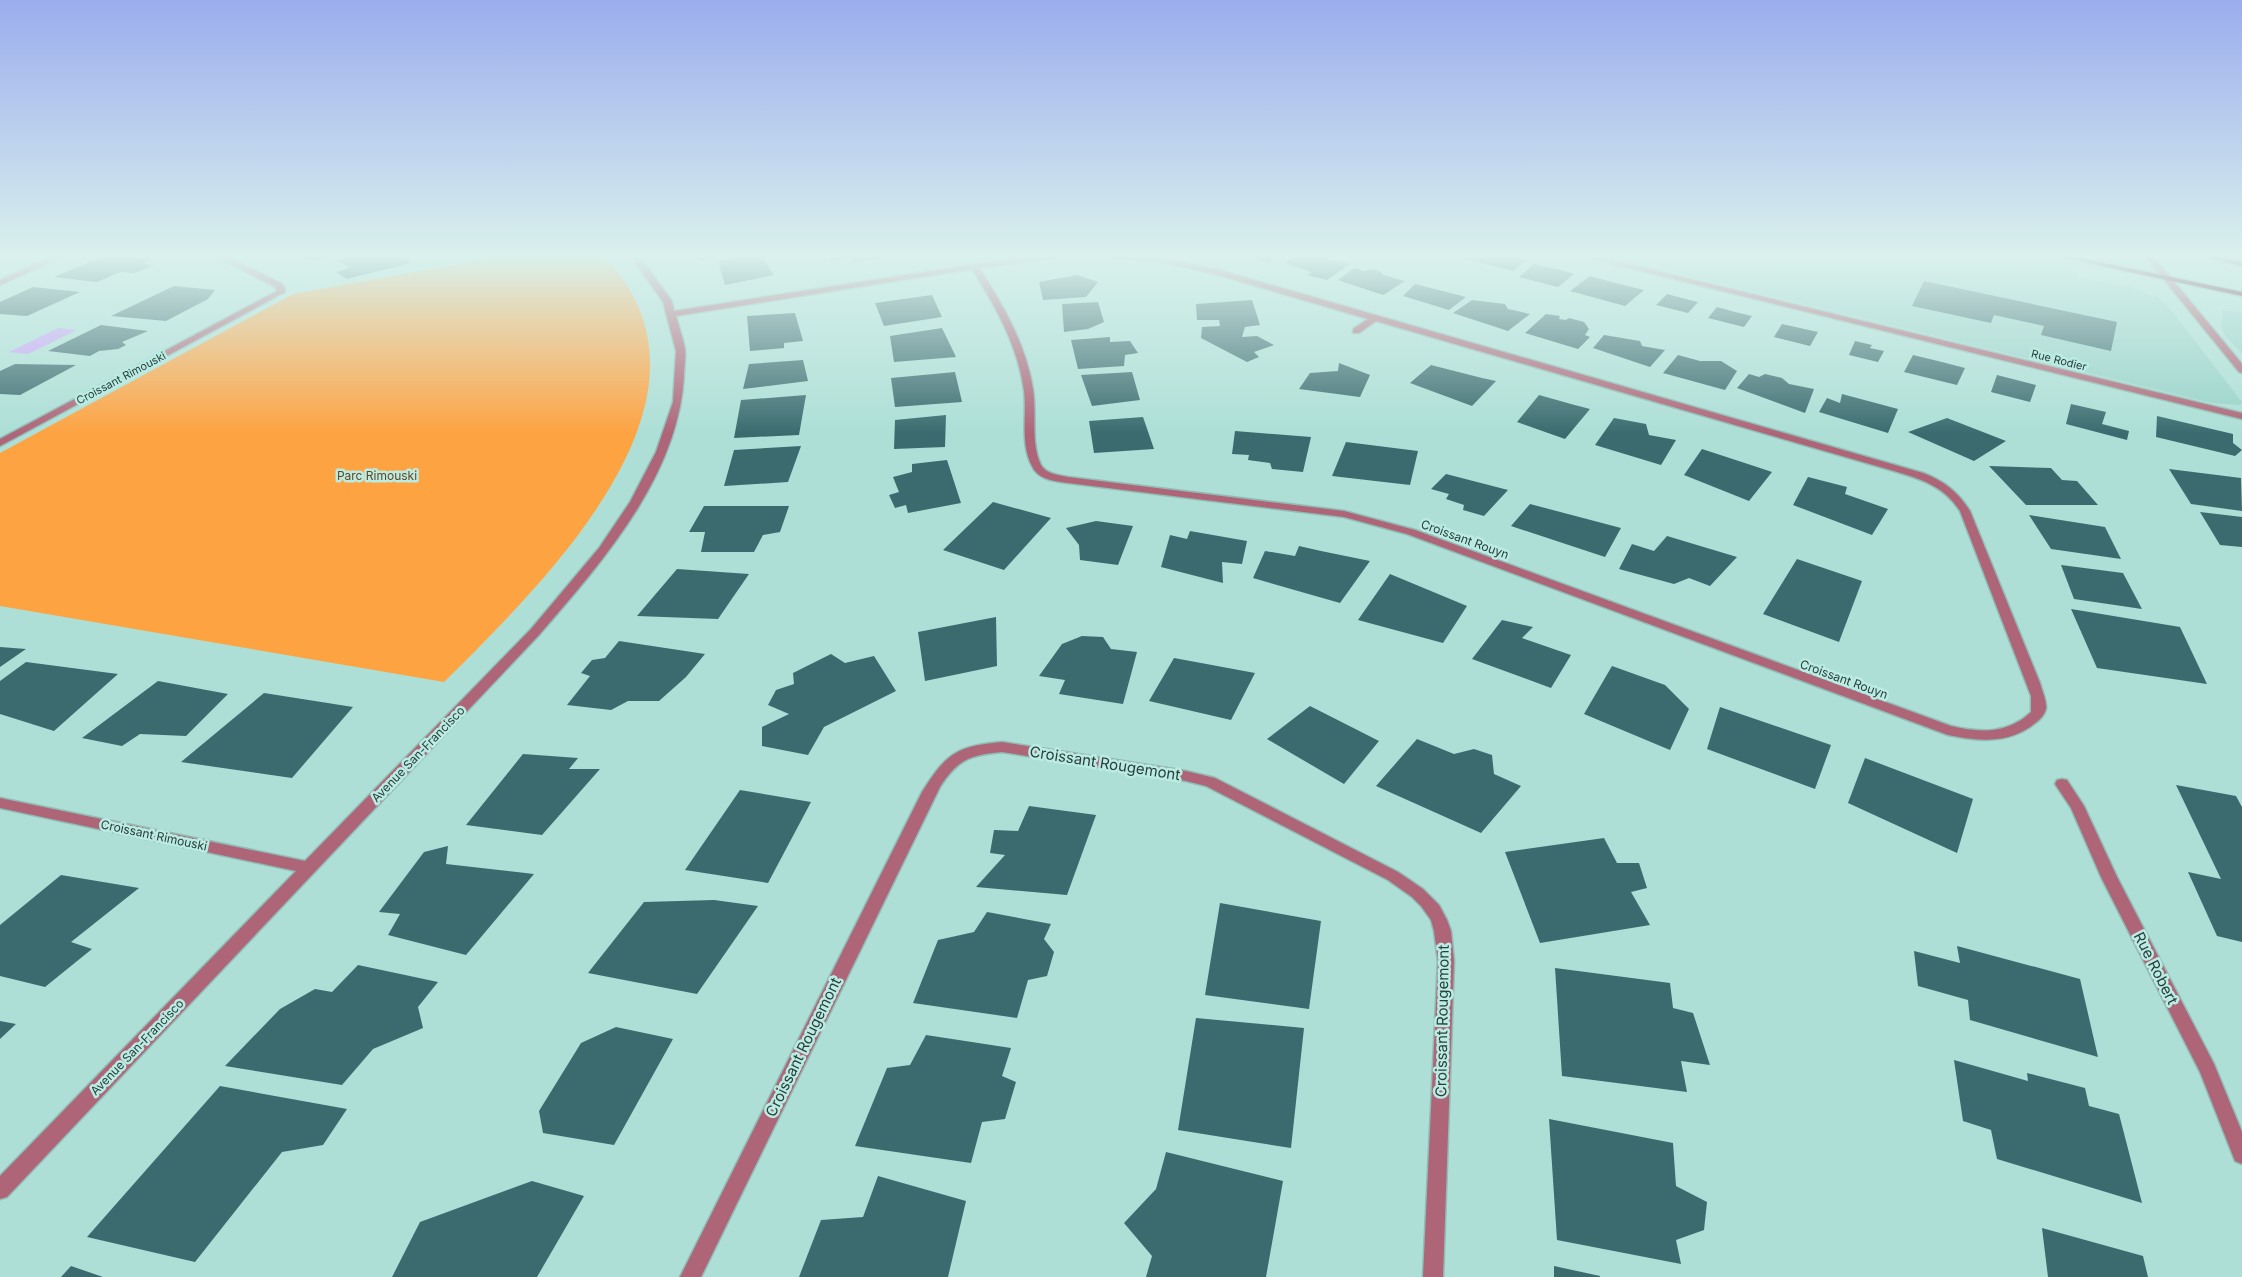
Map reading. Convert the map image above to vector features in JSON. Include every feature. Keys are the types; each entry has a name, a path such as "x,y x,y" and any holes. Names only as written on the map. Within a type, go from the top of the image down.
{"street":[{"name":"Croissant Rimouski","path":"0,443 239,315"},
{"name":"Avenue San-Francisco","path":"0,1190 536,632 575,586 616,532 661,454 677,410 682,375 679,333 674,315"},
{"name":"Croissant Rouyn","path":"1002,315 1019,350 1029,391 1033,456 1038,469 1044,474 1074,481 1319,510 1368,518 1411,532 1948,730 1982,736 2004,735 2024,725 2036,716 2039,703 2033,683 1965,511 1958,498 1943,485 1898,469 1364,315"},
{"name":"Rue Rodier","path":"1825,315 2242,416"},
{"path":"2197,315 2242,370"},
{"path":"1356,331 1376,318"},
{"name":"Croissant Rougemont","path":"690,1277 927,796 947,764 960,755 982,748 1002,747 1186,776 1210,782 1393,876 1416,890 1432,905 1441,923 1446,961 1433,1277"},
{"name":"Rue Robert","path":"2062,784 2077,806 2109,877 2208,1070 2242,1155"},
{"name":"Croissant Rimouski","path":"0,803 309,868"}],"shaded area":[{"path":"1847,315 2174,315 2242,402 2240,405 2212,403"},
{"path":"2223,315 2242,315 2242,354 2224,334 2221,325"},
{"path":"58,328 77,330 28,354 9,352"}],"green space":[{"name":"Parc Rimouski","path":"255,315 640,315 650,367 639,426 612,484 574,541 529,594 444,682 0,606 0,453"}],"building":[{"path":"114,315 178,315 166,321 111,316"},
{"path":"795,315 803,341 784,343 784,348 750,351 747,316"},
{"path":"880,315 941,315 942,317 884,326"},
{"path":"1063,315 1102,315 1104,322 1088,329 1064,332"},
{"path":"1197,315 1257,315 1260,325 1245,327 1242,337 1257,336 1274,345 1254,352 1259,357 1247,362 1201,338 1202,327 1220,326 1219,320 1197,320"},
{"path":"1458,315 1529,315 1508,331"},
{"path":"1545,315 1550,315 1560,316 1559,319 1566,320 1569,318 1584,322 1589,329 1585,335 1590,337 1578,349 1525,333"},
{"path":"1711,315 1752,316 1744,327 1708,318"},
{"path":"1952,315 2082,315 2117,322 2111,351 2041,335 2044,326 1994,315 1991,323"},
{"path":"1782,324 1818,332 1810,346 1774,337"},
{"path":"101,325 148,331 122,342 126,345 118,349 99,351 90,356 48,351"},
{"path":"942,328 956,357 894,362 890,336"},
{"path":"1604,335 1640,341 1642,346 1665,350 1650,367 1593,348"},
{"path":"1110,337 1110,342 1130,341 1138,353 1125,355 1124,366 1078,369 1071,340"},
{"path":"1855,341 1872,345 1870,348 1884,351 1878,362 1849,355"},
{"path":"1678,355 1700,361 1721,361 1737,371 1725,390 1663,373"},
{"path":"1913,355 1965,368 1957,385 1904,372"},
{"path":"803,360 808,381 743,389 749,364"},
{"path":"1339,363 1370,375 1360,397 1299,389 1310,373 1338,371"},
{"path":"15,364 76,365 20,395 0,394 0,371"},
{"path":"1431,365 1496,381 1472,406 1410,383"},
{"path":"955,372 962,402 895,407 891,378"},
{"path":"1132,372 1140,400 1092,406 1081,375"},
{"path":"1749,374 1759,377 1765,374 1782,378 1789,384 1814,389 1805,413 1737,388"},
{"path":"1997,375 2036,385 2030,402 1991,392"},
{"path":"1842,394 1898,409 1888,433 1819,412 1827,398 1840,403"},
{"path":"806,395 799,435 734,438 741,400"},
{"path":"1539,395 1590,409 1565,439 1517,422"},
{"path":"2071,404 2106,412 2102,424 2129,431 2127,440 2066,424"},
{"path":"946,415 945,447 894,449 895,420"},
{"path":"2157,416 2233,434 2233,443 2242,450 2235,456 2156,437"},
{"path":"1143,417 1154,449 1094,453 1089,421"},
{"path":"1614,418 1646,424 1649,435 1676,440 1661,465 1595,445"},
{"path":"1947,418 2006,441 1974,461 1908,432"},
{"path":"1235,431 1311,437 1303,472 1272,469 1270,463 1248,460 1249,455 1232,454"},
{"path":"1346,442 1418,451 1410,485 1332,476"},
{"path":"801,446 788,482 724,486 734,450"},
{"path":"1702,449 1772,472 1749,501 1684,475"},
{"path":"947,460 961,503 908,513 906,505 895,508 889,495 899,492 893,477 912,472 912,464"},
{"path":"1989,466 2051,468 2062,480 2077,481 2098,505 2026,505"},
{"path":"2169,469 2241,478 2242,511 2191,504"},
{"path":"1446,474 1508,490 1484,516 1463,510 1464,505 1446,499 1449,494 1431,489"},
{"path":"1808,477 1847,487 1845,494 1888,509 1872,535 1793,505"},
{"path":"993,502 1051,518 1004,570 943,550"},
{"path":"1530,504 1621,528 1605,557 1511,526"},
{"path":"704,506 789,506 780,532 763,535 754,552 701,552 705,532 689,532"},
{"path":"2200,512 2242,517 2242,547 2220,545"},
{"path":"2029,515 2105,527 2121,559 2051,549"},
{"path":"1096,521 1133,526 1118,565 1080,560 1079,545 1066,528"},
{"path":"1190,531 1247,541 1242,564 1222,562 1223,583 1161,567 1170,535 1187,539"},
{"path":"1667,536 1737,557 1710,586 1689,578 1674,584 1619,569 1632,544 1654,551"},
{"path":"1299,546 1370,561 1340,603 1253,578 1265,551 1295,556"},
{"path":"1797,559 1862,581 1839,642 1763,614"},
{"path":"2061,565 2123,573 2142,609 2074,599"},
{"path":"677,569 749,574 718,619 637,616"},
{"path":"1390,574 1467,606 1443,643 1358,620"},
{"path":"2071,609 2180,627 2207,684 2097,668"},
{"path":"996,617 997,666 925,681 918,632"},
{"path":"1502,620 1533,627 1522,638 1571,655 1551,688 1472,659"},
{"path":"1082,636 1103,637 1111,649 1137,652 1123,704 1059,694 1065,680 1039,676 1062,644"},
{"path":"619,641 705,654 686,677 659,701 628,701 611,710 567,705 590,676 581,673 592,660 605,658"},
{"path":"0,647 26,649 0,667"},
{"path":"831,654 845,663 874,656 896,691 824,727 808,755 762,746 762,727 789,714 768,705 776,690 794,684 793,673"},
{"path":"1174,658 1255,673 1231,720 1149,701"},
{"path":"26,662 118,674 54,731 0,714 0,681"},
{"path":"1612,666 1665,685 1689,709 1670,750 1584,714"},
{"path":"158,681 228,694 186,736 140,734 122,746 82,738"},
{"path":"264,693 353,707 292,778 181,762"},
{"path":"1310,706 1379,741 1344,784 1267,739"},
{"path":"1720,707 1831,745 1815,789 1707,749"},
{"path":"1417,739 1454,754 1474,749 1492,755 1494,774 1521,786 1481,833 1376,786"},
{"path":"523,754 578,758 569,769 600,769 542,835 466,825"},
{"path":"1865,758 1973,799 1957,853 1848,803"},
{"path":"2176,785 2236,796 2242,807 2242,942 2217,936 2188,872 2221,879"},
{"path":"740,790 811,802 768,883 685,870"},
{"path":"1029,806 1096,815 1067,895 976,887 1005,855 990,853 994,830 1018,831"},
{"path":"1604,838 1617,863 1639,863 1647,888 1631,892 1650,925 1540,943 1505,852"},
{"path":"448,846 446,864 534,874 466,955 388,935 400,914 379,912 424,852"},
{"path":"61,875 139,888 71,942 92,949 45,987 0,976 0,925"},
{"path":"714,900 758,906 697,994 588,973 644,902"},
{"path":"1220,903 1321,921 1309,1009 1205,995"},
{"path":"987,912 1051,924 1044,939 1054,952 1047,976 1028,980 1017,1018 913,1003 938,940 974,932"},
{"path":"1957,946 2080,979 2098,1057 1970,1020 1968,1000 1918,986 1914,951 1960,963"},
{"path":"358,965 438,982 418,1007 423,1028 373,1049 342,1085 225,1066 280,1009 315,989 332,992"},
{"path":"1555,968 1670,983 1673,1008 1693,1013 1710,1065 1681,1061 1687,1092 1562,1076"},
{"path":"1196,1018 1304,1028 1291,1148 1178,1130"},
{"path":"0,1021 16,1024 0,1039"},
{"path":"616,1027 673,1039 614,1145 543,1133 539,1111 581,1043"},
{"path":"926,1035 1011,1048 1002,1076 1016,1082 1005,1119 982,1122 971,1163 855,1146 887,1068 910,1065"},
{"path":"1954,1060 2028,1081 2027,1073 2085,1088 2089,1106 2119,1114 2142,1203 1997,1159 1991,1130 1963,1121"},
{"path":"220,1086 347,1109 323,1145 282,1152 195,1262 87,1237"},
{"path":"1549,1119 1673,1143 1676,1186 1707,1202 1704,1230 1676,1240 1681,1264 1557,1240"},
{"path":"1166,1152 1283,1181 1266,1277 1146,1277 1152,1256 1124,1223 1156,1189"},
{"path":"878,1176 966,1201 948,1277 799,1277 821,1220 863,1217"},
{"path":"532,1181 584,1196 537,1277 392,1277 420,1222"},
{"path":"2042,1228 2143,1256 2148,1277 2048,1277"},
{"path":"71,1266 103,1277 61,1277"},
{"path":"1554,1266 1600,1276 1600,1277 1554,1277"}]}
